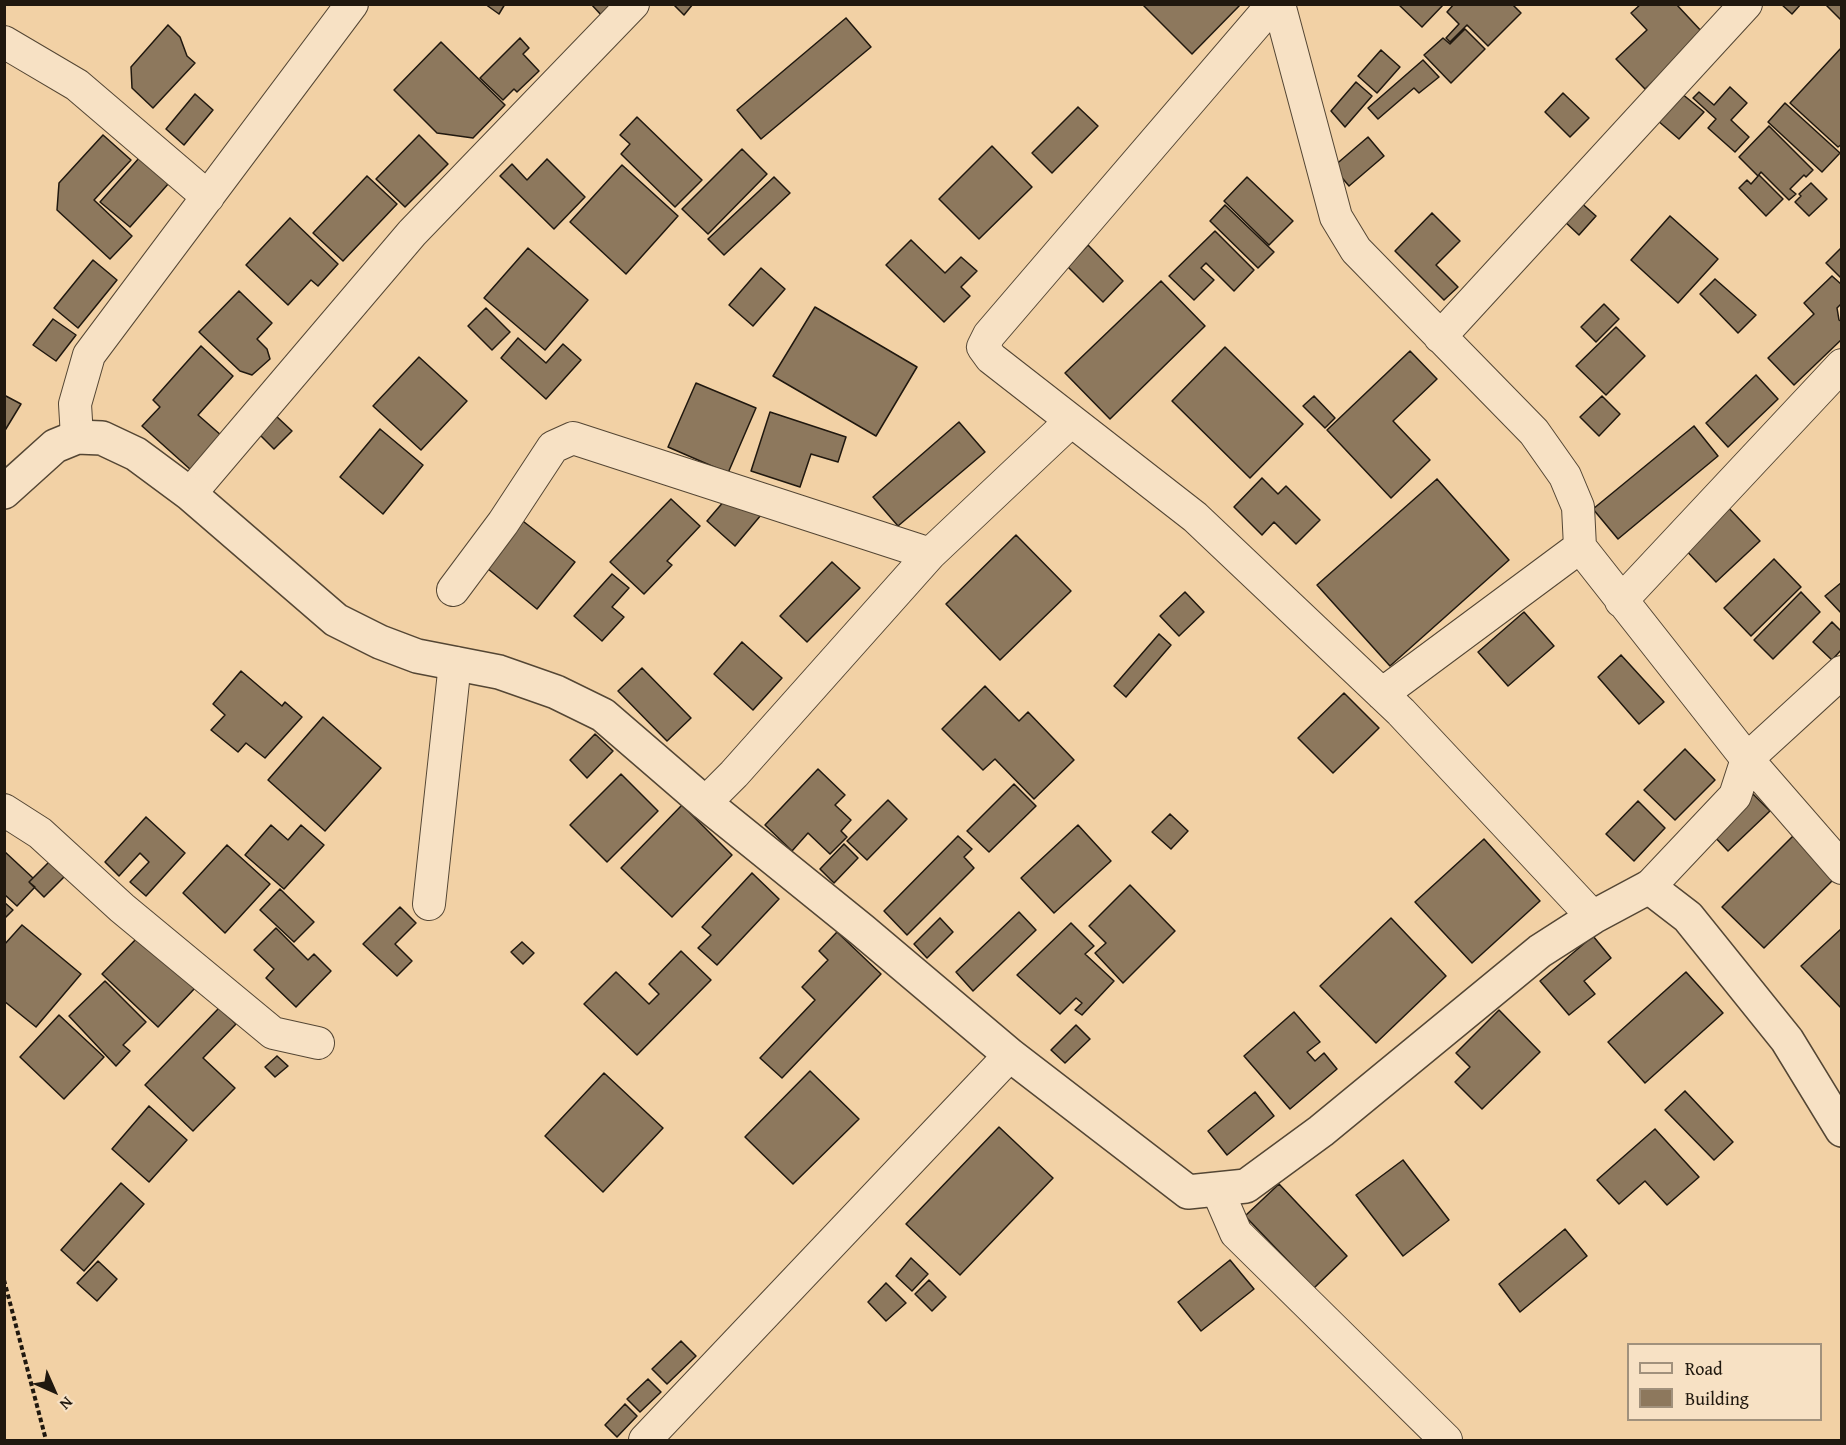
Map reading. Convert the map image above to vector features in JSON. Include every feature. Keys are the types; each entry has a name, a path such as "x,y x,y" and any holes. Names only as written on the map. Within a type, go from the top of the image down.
{"street":[{"path":"77,437 75,404 89,355 352,4"},
{"path":"190,494 412,233 633,4"},
{"path":"1273,4 989,335 983,347 991,358 1195,517 1382,694 1593,917"},
{"path":"1279,4 1335,217 1356,250 1534,432 1565,476 1578,507 1580,547 1747,759 1842,868"},
{"path":"1440,337 1739,7"},
{"path":"4,42 78,85 208,197"},
{"path":"1621,601 1842,365"},
{"path":"705,803 734,774 930,554 1071,421"},
{"path":"4,492 55,446 77,437 102,438 136,454 190,494 336,620 380,642 417,656 499,672 556,692 603,715 705,803 862,930 1010,1055 1188,1192 1246,1186 1321,1131 1540,951 1593,917 1649,887 1735,795 1747,759 1842,672"},
{"path":"453,590 553,447 573,438 930,554"},
{"path":"1382,694 1580,547"},
{"path":"429,903 455,663"},
{"path":"4,810 40,833 122,908 273,1033 318,1043"},
{"path":"1649,887 1688,917 1787,1040 1842,1130"},
{"path":"645,1440 1010,1055"},
{"path":"1217,1189 1236,1233 1446,1440"}],"path":[{"path":"4,1280 46,1440"}],"building":[{"path":"485,4 505,4 499,14"},
{"path":"591,4 615,4 603,17"},
{"path":"673,4 693,4 684,15"},
{"path":"1142,4 1241,4 1192,54"},
{"path":"1398,4 1444,4 1422,27"},
{"path":"1454,4 1512,4 1521,13 1488,46 1467,25 1450,42 1446,38 1459,24 1447,12"},
{"path":"1641,4 1676,4 1704,34 1645,89 1616,59 1647,30 1631,13"},
{"path":"1781,4 1801,4 1792,14"},
{"path":"1825,4 1842,4 1842,19 1841,20"},
{"path":"846,18 871,47 761,139 737,110"},
{"path":"168,25 180,37 187,56 195,63 153,108 132,88 131,67"},
{"path":"1465,29 1485,49 1451,83 1424,55 1443,38 1450,44"},
{"path":"520,38 529,48 523,54 539,71 517,92 514,89 503,100 480,78"},
{"path":"441,42 505,105 473,138 437,133 394,90"},
{"path":"1842,47 1842,144 1838,147 1790,103"},
{"path":"1381,50 1400,67 1377,93 1358,76"},
{"path":"1423,60 1439,77 1419,93 1414,88 1378,119 1368,108"},
{"path":"1356,82 1372,96 1345,127 1331,111"},
{"path":"1730,87 1747,103 1731,120 1749,137 1735,152 1708,128 1716,119 1693,98 1699,92 1714,105"},
{"path":"1563,93 1589,118 1570,137 1545,112"},
{"path":"1681,93 1704,112 1679,139 1657,120"},
{"path":"195,94 213,110 184,145 166,129"},
{"path":"1785,103 1840,153 1822,172 1768,122"},
{"path":"1078,107 1098,126 1052,173 1032,153"},
{"path":"637,117 702,180 675,207 621,154 630,144 620,135"},
{"path":"1769,126 1813,170 1806,177 1804,175 1790,189 1796,194 1789,200 1761,172 1758,176 1739,157"},
{"path":"103,135 131,160 94,200 132,236 110,259 57,210 59,183"},
{"path":"419,135 448,164 405,207 376,179"},
{"path":"1368,137 1384,156 1349,186 1333,167"},
{"path":"992,146 1032,187 979,239 939,199"},
{"path":"742,149 767,174 708,234 682,209"},
{"path":"140,157 169,183 130,227 100,202"},
{"path":"547,159 585,197 554,229 500,176 512,164 527,180"},
{"path":"622,165 678,216 626,274 570,222"},
{"path":"1759,175 1783,199 1766,216 1739,188 1747,180 1751,184"},
{"path":"367,176 397,204 343,261 313,233"},
{"path":"774,177 790,193 724,255 708,239"},
{"path":"1247,177 1293,221 1269,245 1224,201"},
{"path":"1811,183 1827,199 1809,216 1795,202 1801,196 1799,194"},
{"path":"1578,200 1596,216 1579,235 1562,219"},
{"path":"1225,205 1274,252 1258,268 1210,221"},
{"path":"1432,213 1460,241 1436,265 1458,287 1444,300 1395,251"},
{"path":"1670,216 1718,259 1678,303 1631,260"},
{"path":"290,218 338,264 318,286 311,280 288,305 246,265"},
{"path":"1215,231 1254,270 1234,291 1206,263 1201,268 1214,280 1194,300 1169,276"},
{"path":"911,240 945,273 961,257 977,271 961,287 970,296 944,322 886,265"},
{"path":"1088,245 1123,281 1103,302 1068,267"},
{"path":"1842,247 1842,279 1826,263"},
{"path":"528,248 588,300 545,350 484,298"},
{"path":"93,260 117,280 78,328 54,308"},
{"path":"761,268 785,289 753,326 729,305"},
{"path":"1832,276 1842,285 1842,303 1837,308 1839,320 1842,322 1842,339 1794,385 1768,358 1814,314 1804,303"},
{"path":"1715,279 1756,315 1738,333 1700,294"},
{"path":"1161,281 1205,326 1110,419 1065,373"},
{"path":"239,291 272,323 257,339 267,349 270,359 252,375 240,371 199,332"},
{"path":"1604,304 1619,319 1596,342 1581,327"},
{"path":"815,307 917,367 876,436 773,376"},
{"path":"486,308 510,332 492,350 468,326"},
{"path":"53,319 76,335 56,361 33,345"},
{"path":"1616,327 1645,356 1606,395 1576,366"},
{"path":"518,338 546,363 563,344 581,360 546,399 501,358"},
{"path":"201,346 233,376 198,415 222,436 191,470 142,426 160,407 153,400"},
{"path":"1225,347 1303,424 1250,478 1172,401"},
{"path":"1410,351 1437,379 1393,421 1430,460 1391,498 1327,430"},
{"path":"419,357 467,401 421,450 373,406"},
{"path":"1756,375 1778,399 1728,447 1706,423"},
{"path":"696,383 756,408 728,473 668,447"},
{"path":"4,395 21,404 4,432"},
{"path":"1314,396 1335,418 1325,428 1303,406"},
{"path":"1602,396 1620,414 1599,436 1580,417"},
{"path":"770,412 846,437 838,462 811,454 800,487 751,471"},
{"path":"275,415 292,431 274,449 258,433"},
{"path":"959,422 985,452 898,526 873,497"},
{"path":"1694,426 1718,456 1618,539 1593,509"},
{"path":"380,429 423,465 383,514 340,477"},
{"path":"1262,478 1278,494 1286,486 1320,520 1296,544 1274,522 1262,535 1234,507"},
{"path":"1437,479 1509,560 1390,666 1317,585"},
{"path":"671,499 700,526 667,561 672,565 644,594 610,562"},
{"path":"725,500 761,515 735,546 707,521"},
{"path":"1724,503 1760,541 1716,582 1680,544"},
{"path":"519,518 575,562 537,609 482,564"},
{"path":"1016,535 1071,591 1000,660 946,604"},
{"path":"1774,559 1801,587 1751,636 1724,608"},
{"path":"832,562 860,588 807,642 780,616"},
{"path":"612,574 629,588 612,607 624,617 602,641 574,616"},
{"path":"1842,582 1842,614 1825,596"},
{"path":"1185,592 1204,612 1179,636 1160,616"},
{"path":"1801,592 1820,612 1773,659 1754,640"},
{"path":"1524,612 1554,646 1508,686 1478,652"},
{"path":"1832,622 1842,632 1842,649 1832,660 1813,642"},
{"path":"1159,634 1171,645 1126,697 1114,686"},
{"path":"742,642 782,678 753,710 714,674"},
{"path":"1621,655 1664,702 1639,724 1598,677"},
{"path":"642,668 691,718 667,741 618,691"},
{"path":"241,671 282,706 285,702 302,717 265,758 246,743 238,752 211,730 225,715 213,704"},
{"path":"985,686 1019,721 1028,712 1074,760 1034,799 995,759 983,770 942,729"},
{"path":"1344,693 1379,728 1333,773 1298,738"},
{"path":"323,717 381,768 325,831 268,780"},
{"path":"595,734 613,751 587,778 570,760"},
{"path":"1685,749 1715,780 1675,820 1644,790"},
{"path":"818,769 845,795 835,805 851,820 841,831 847,837 830,854 808,833 792,851 765,825"},
{"path":"621,774 658,811 607,862 570,825"},
{"path":"1014,784 1036,806 989,852 967,831"},
{"path":"1753,794 1770,811 1728,851 1712,834"},
{"path":"888,800 907,819 867,860 847,841"},
{"path":"1638,801 1665,828 1634,861 1606,834"},
{"path":"682,805 732,855 672,917 621,868"},
{"path":"1170,814 1188,831 1171,849 1152,832"},
{"path":"146,817 185,853 146,896 130,882 149,862 140,853 119,876 105,862"},
{"path":"271,825 288,840 301,825 324,845 284,889 245,855"},
{"path":"1078,825 1111,861 1054,913 1021,878"},
{"path":"958,836 972,849 964,857 974,868 907,935 884,911"},
{"path":"1793,836 1835,878 1764,948 1722,907"},
{"path":"1484,839 1540,901 1472,963 1415,902"},
{"path":"844,844 858,858 834,883 820,869"},
{"path":"227,845 270,884 225,933 183,893"},
{"path":"4,851 33,878 29,882 35,887 17,906 4,894"},
{"path":"52,859 67,874 44,897 29,882"},
{"path":"752,873 779,899 717,965 698,948 711,935 702,927"},
{"path":"1130,885 1175,931 1123,983 1095,953 1106,943 1089,926"},
{"path":"280,889 314,922 294,942 260,910"},
{"path":"4,902 13,910 4,919"},
{"path":"400,907 416,923 395,944 412,961 397,976 363,944"},
{"path":"1019,912 1036,930 973,991 956,972"},
{"path":"940,918 953,932 927,958 914,944"},
{"path":"1391,918 1446,976 1376,1043 1320,986"},
{"path":"1071,923 1094,946 1085,954 1114,981 1082,1015 1075,1010 1082,1003 1076,998 1060,1014 1017,975"},
{"path":"22,925 81,974 36,1027 4,1001 4,945"},
{"path":"276,928 308,960 314,954 331,971 296,1007 266,978 274,969 254,950"},
{"path":"1842,928 1842,1009 1801,966"},
{"path":"837,932 881,974 782,1078 760,1058 815,1000 802,987 828,960 819,951"},
{"path":"141,934 196,987 158,1027 102,974"},
{"path":"1593,936 1611,958 1584,981 1595,994 1569,1015 1540,981"},
{"path":"522,942 534,953 523,964 511,952"},
{"path":"681,951 711,980 637,1055 584,1004 616,972 649,1004 659,994 649,984"},
{"path":"1686,972 1723,1013 1645,1083 1608,1042"},
{"path":"105,981 146,1022 123,1045 130,1051 116,1066 69,1016"},
{"path":"219,1008 236,1024 203,1058 235,1088 193,1131 145,1085"},
{"path":"1499,1010 1540,1052 1482,1109 1455,1082 1470,1067 1456,1053"},
{"path":"1294,1012 1320,1042 1307,1052 1315,1061 1324,1053 1337,1069 1290,1109 1244,1056"},
{"path":"59,1015 104,1057 64,1099 20,1057"},
{"path":"1076,1025 1090,1039 1065,1063 1051,1050"},
{"path":"277,1056 288,1066 275,1077 265,1067"},
{"path":"810,1071 859,1119 793,1184 745,1137"},
{"path":"604,1073 663,1128 603,1192 545,1136"},
{"path":"1685,1091 1733,1142 1714,1160 1665,1110"},
{"path":"1255,1092 1274,1116 1227,1155 1208,1131"},
{"path":"149,1106 187,1140 149,1182 112,1149"},
{"path":"999,1127 1053,1178 960,1275 906,1224"},
{"path":"1655,1129 1699,1177 1667,1205 1645,1181 1619,1204 1597,1180"},
{"path":"1403,1160 1449,1220 1403,1256 1356,1195"},
{"path":"121,1183 144,1204 84,1271 61,1250"},
{"path":"1279,1184 1347,1256 1314,1288 1245,1216"},
{"path":"1565,1229 1587,1256 1520,1312 1499,1284"},
{"path":"911,1258 928,1274 912,1291 896,1276"},
{"path":"1230,1260 1254,1289 1201,1331 1178,1302"},
{"path":"98,1261 117,1279 97,1301 77,1283"},
{"path":"929,1280 946,1297 932,1311 915,1294"},
{"path":"886,1283 906,1303 886,1321 868,1302"},
{"path":"681,1341 696,1356 667,1384 652,1369"},
{"path":"648,1379 661,1392 640,1412 627,1399"},
{"path":"625,1404 637,1416 617,1437 605,1425"}]}
